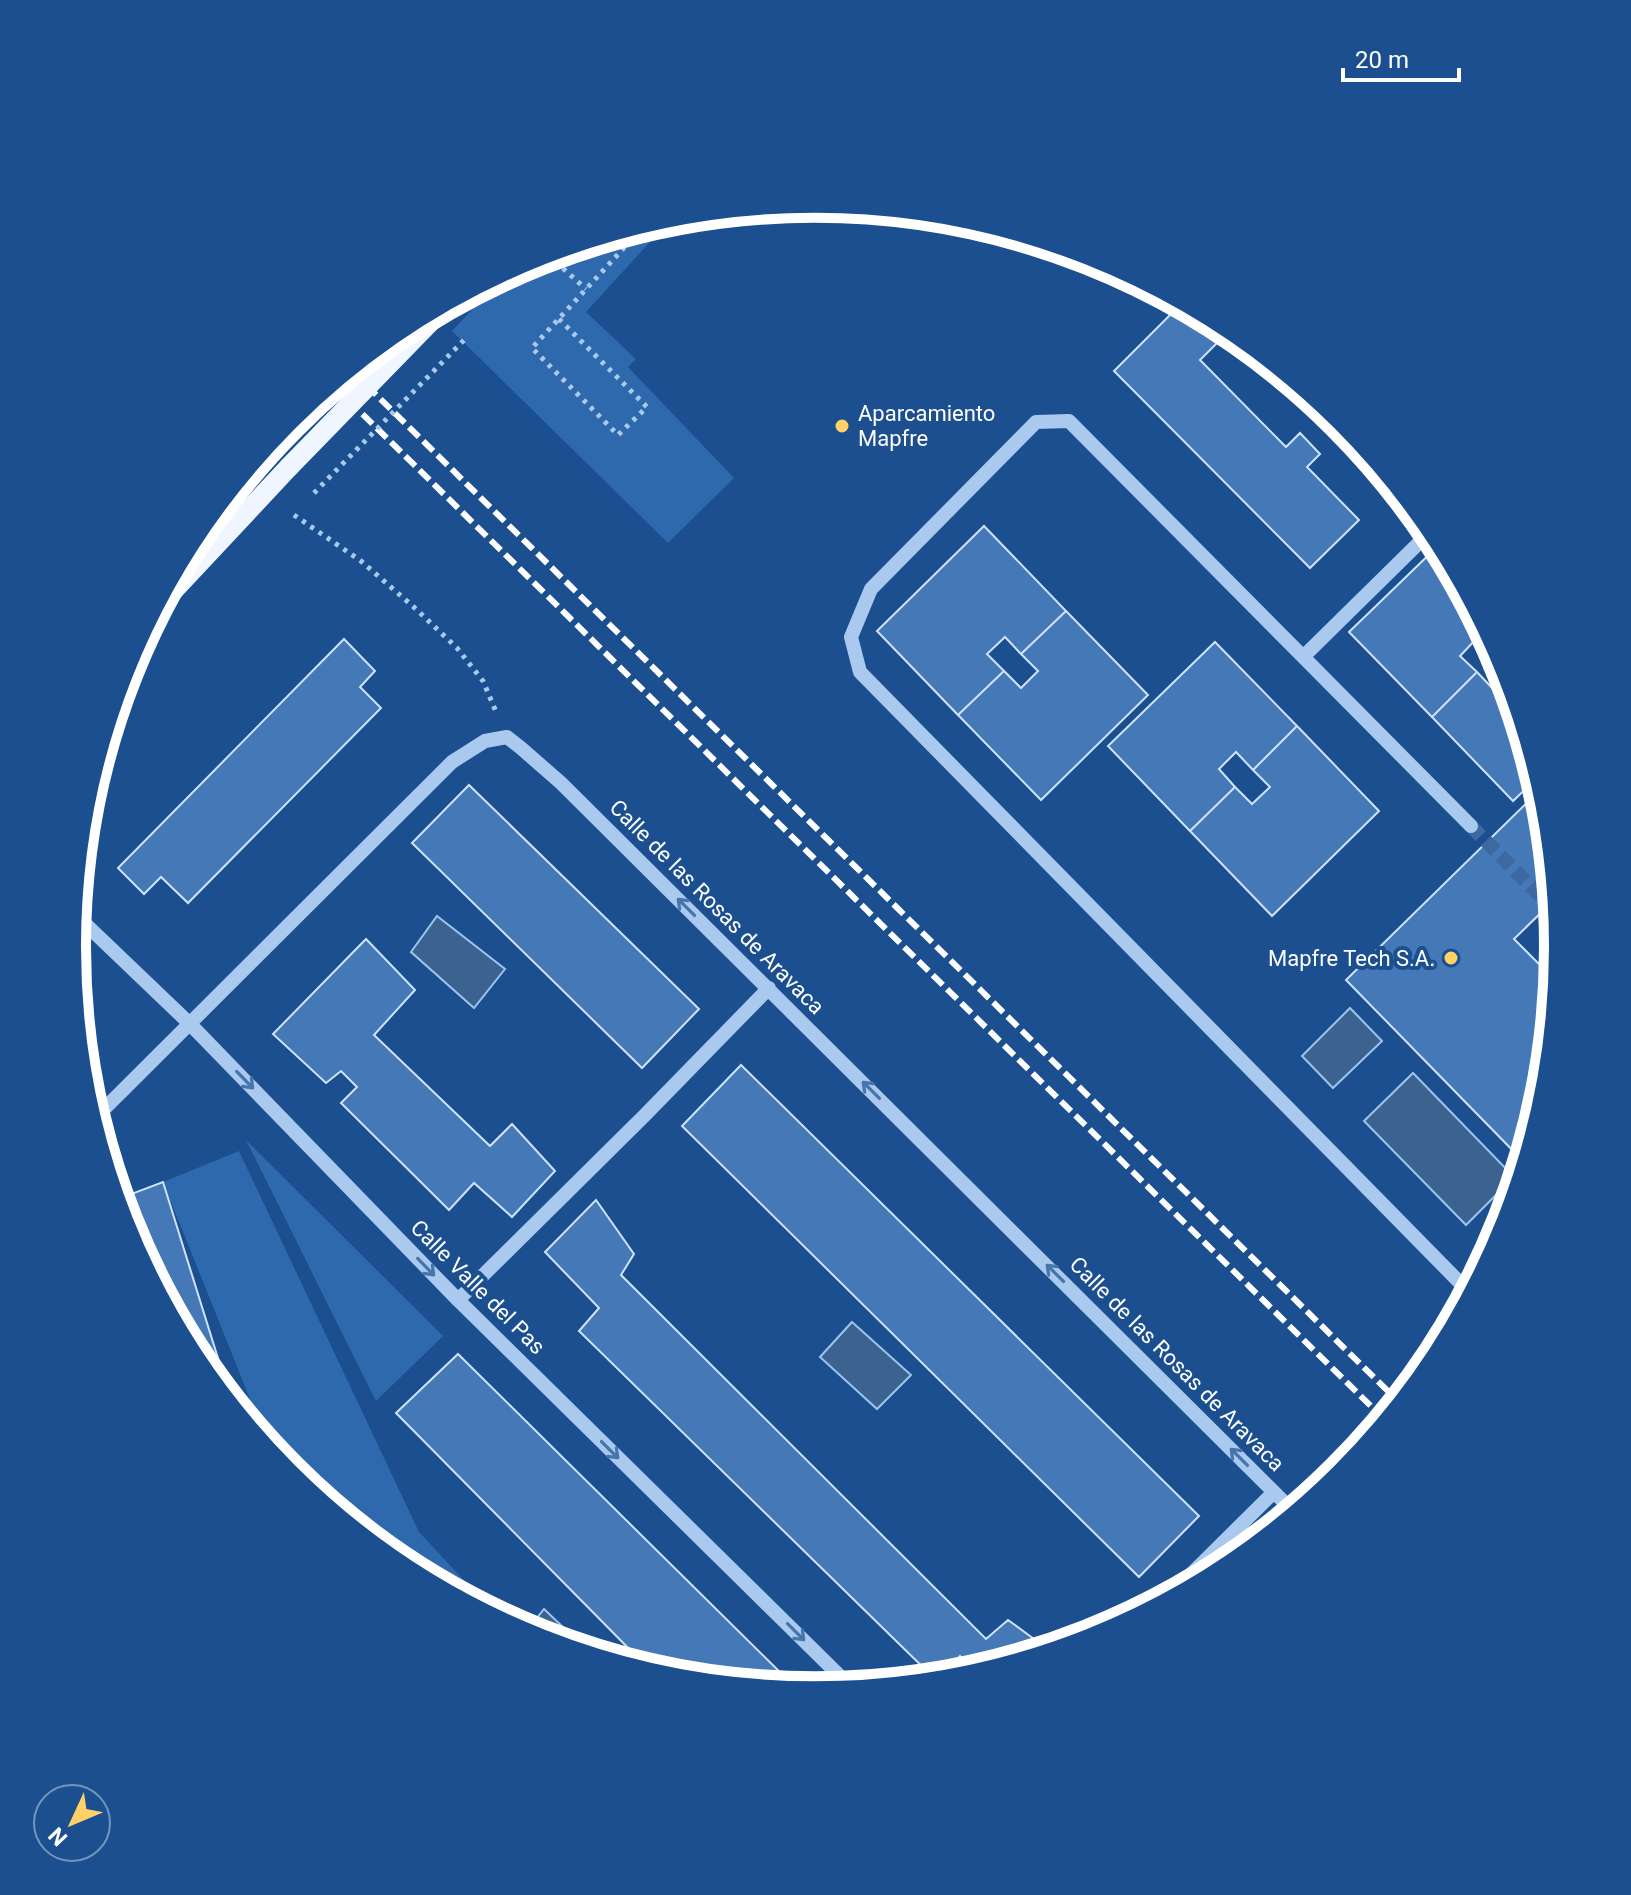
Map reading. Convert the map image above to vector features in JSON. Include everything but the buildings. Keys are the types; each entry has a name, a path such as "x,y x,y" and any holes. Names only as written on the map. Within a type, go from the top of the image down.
{"main road":[{"path":"191,572 412,339"}],"street":[{"path":"1462,1285 860,672 851,637 871,589 1036,422 1069,421 1471,826"},
{"path":"1304,656 1421,541"},
{"name":"Calle de las Rosas de Aravaca","path":"507,737 561,783 1286,1504"},
{"path":"104,1109 452,762 485,741 507,737"},
{"name":"Calle Valle del Pas","path":"87,925 190,1024 458,1300 840,1676"},
{"path":"458,1300 769,988"},
{"path":"1196,1569 1274,1492"}],"path":[{"path":"559,319 647,407 618,435 532,348 629,243"},
{"path":"559,265 586,289"},
{"path":"314,493 467,337"},
{"path":"294,515 361,561 457,648 483,681 507,737"}],"shaded area":[{"path":"655,236 586,312 636,359 628,367 734,478 668,543 452,331 483,299 493,293 581,257"},
{"path":"437,916 505,969 474,1008 411,952"},
{"path":"1350,1008 1382,1041 1333,1088 1302,1056"},
{"path":"1413,1073 1509,1172 1504,1187 1466,1225 1364,1121"},
{"path":"246,1140 443,1336 376,1401"},
{"path":"239,1151 419,1532 475,1592 410,1554 371,1526 300,1463 257,1415 163,1182"},
{"path":"852,1322 911,1375 877,1409 820,1357"},
{"path":"544,1609 570,1634 536,1621"}],"tunnel":[{"path":"1471,826 1543,899"}],"railway":[{"path":"360,378 1392,1395"},
{"path":"342,393 1377,1412"}],"place":[{"name":"Aparcamiento Mapfre","path":"842,426"},
{"name":"Mapfre Tech S.A.","path":"1451,958"}]}
